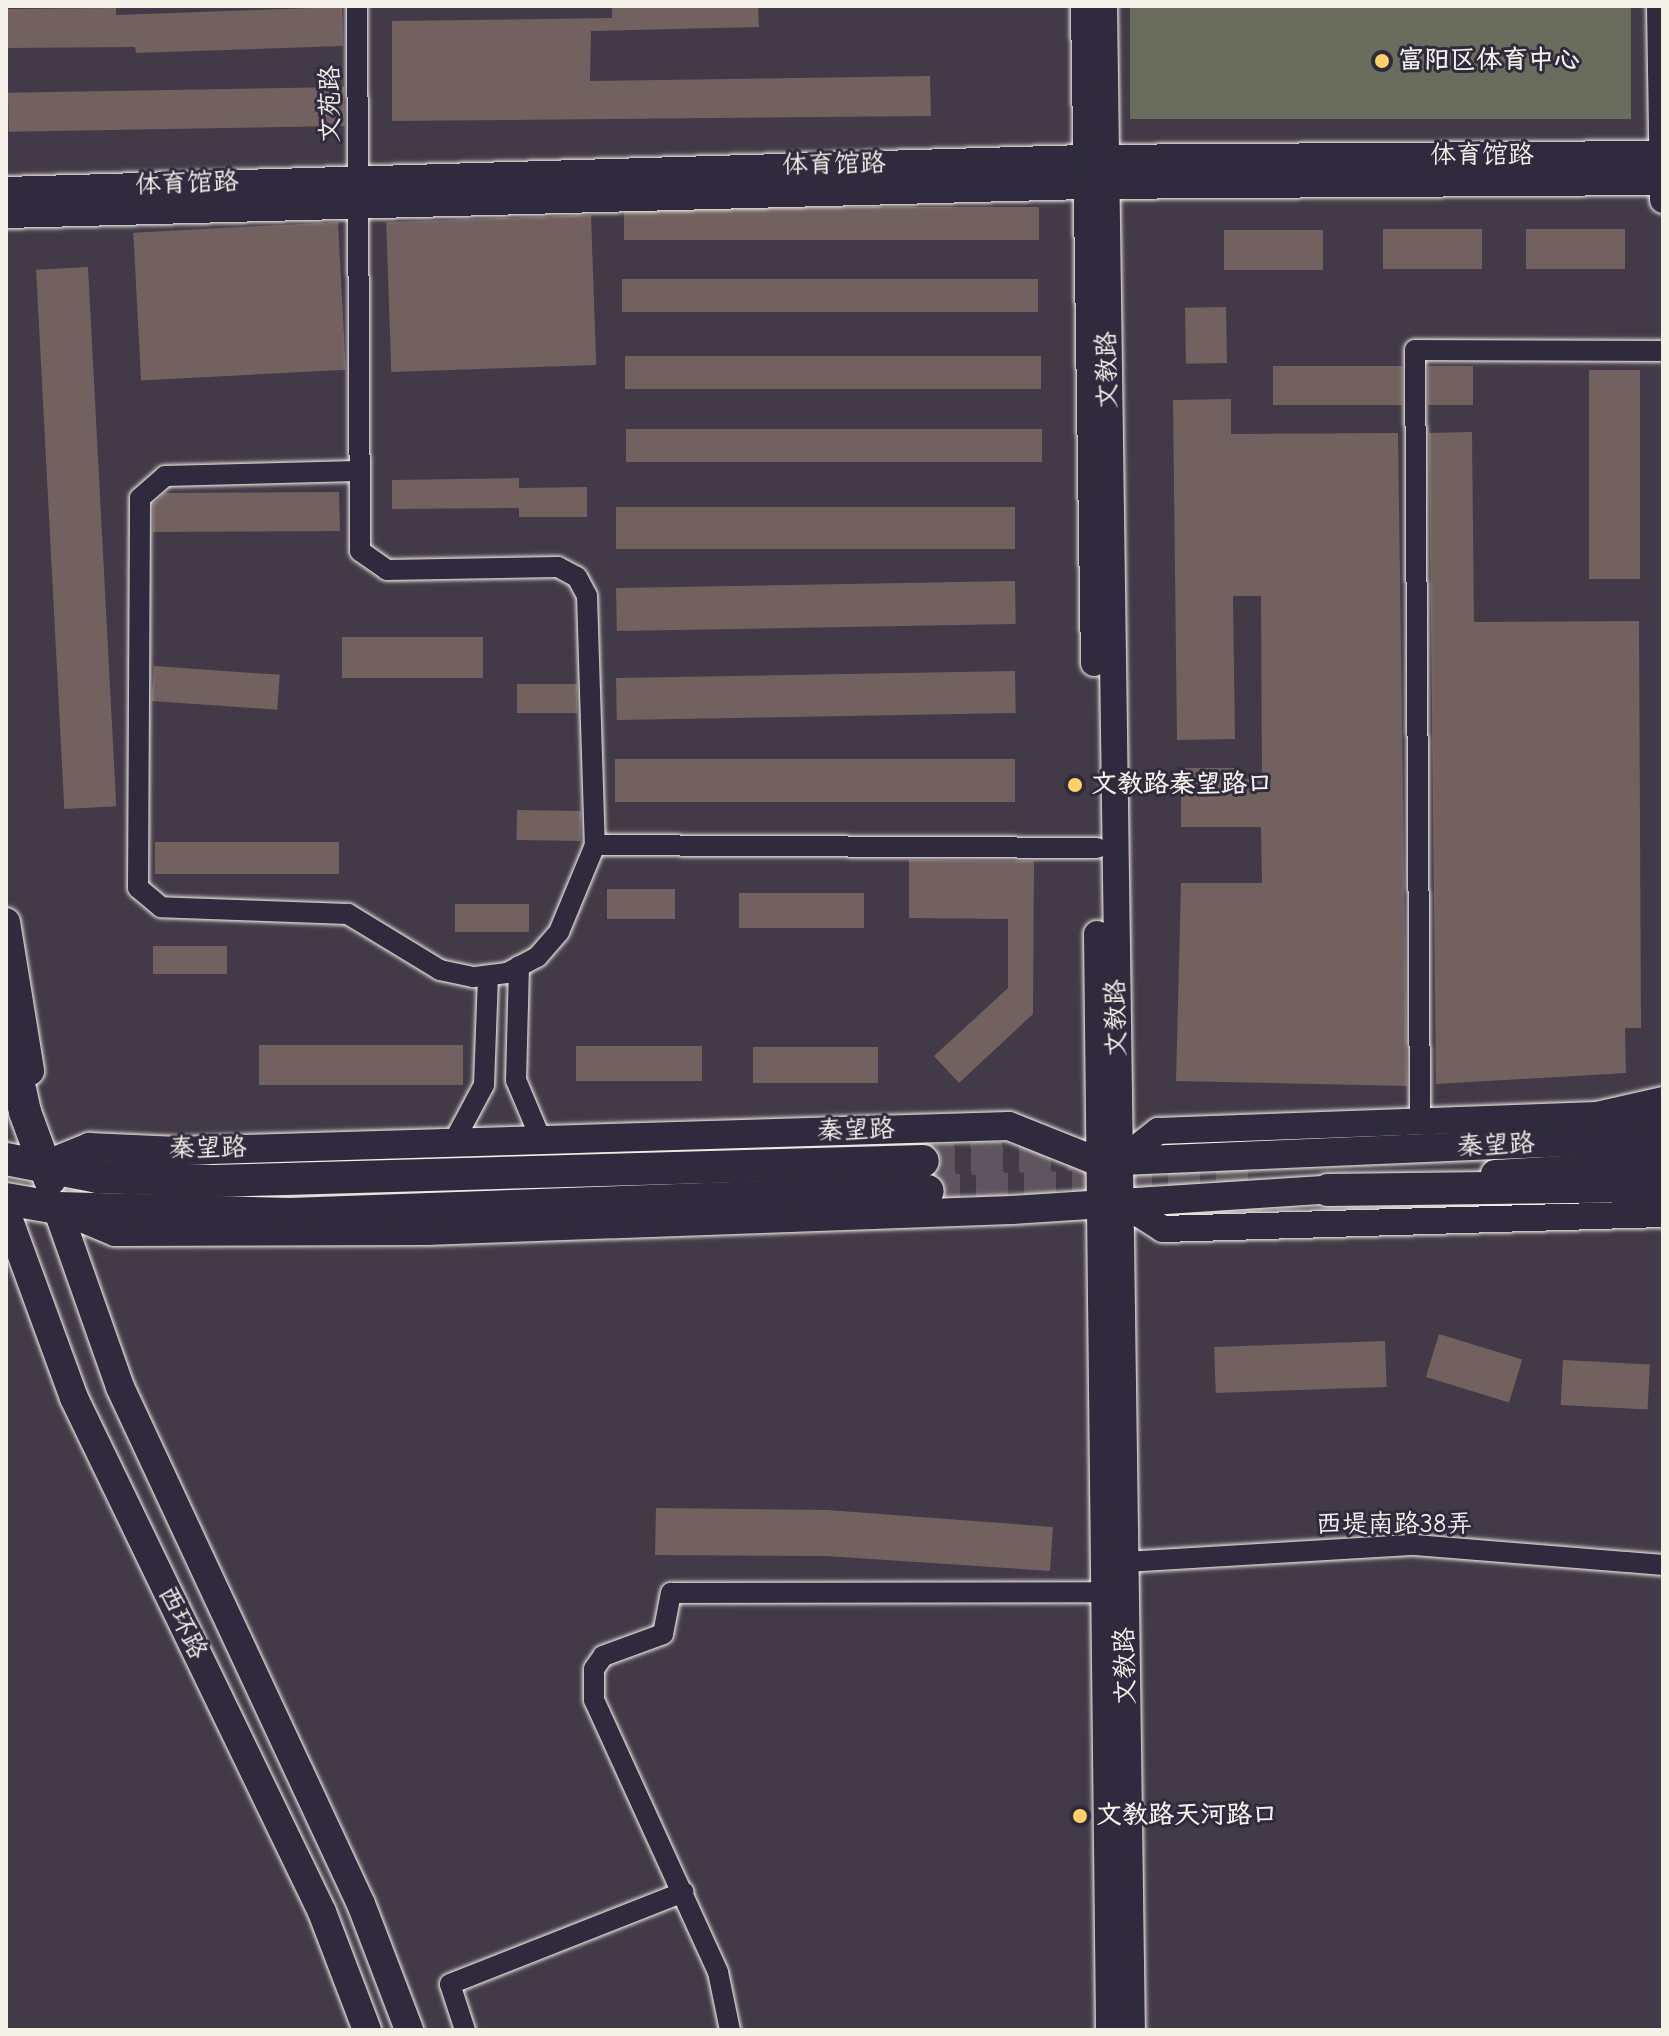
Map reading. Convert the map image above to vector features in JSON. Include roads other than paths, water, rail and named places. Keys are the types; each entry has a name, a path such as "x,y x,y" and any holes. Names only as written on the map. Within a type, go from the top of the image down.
{"main road":[{"name":"体育馆路","path":"6,191 358,190 1663,155"},
{"name":"体育馆路","path":"1096,172 1663,181"},
{"name":"体育馆路","path":"6,214 358,190"},
{"path":"6,922 45,1165"},
{"path":"6,1026 57,1208"},
{"path":"1504,1145 1663,1114"},
{"name":"秦望路","path":"45,1165 89,1147 542,1142 1009,1126 1109,1162 1663,1138"},
{"name":"秦望路","path":"6,1159 98,1177 213,1181 925,1176 290,1214 57,1208 6,1199"},
{"name":"秦望路","path":"57,1208 115,1232 427,1231 1110,1202 1328,1190 1663,1164"},
{"path":"1328,1190 1663,1186"},
{"name":"西环路","path":"57,1208 120,1387 361,1904 409,2030"},
{"name":"西环路","path":"6,1212 74,1398 322,1912 367,2030"}],"street":[{"name":"文苑路","path":"357,6 356,540 376,566 558,567 584,586 595,845"},
{"name":"文教路","path":"1084,6 1096,172 1109,1162 1125,1562 1132,2030"},
{"name":"文教路","path":"1104,6 1096,172 1097,848 1109,1162"},
{"path":"1660,6 1663,200"},
{"path":"1420,1121 1415,350 1663,351"},
{"path":"357,471 165,476 140,498 138,888 161,907 348,914 440,970 488,977 519,966 559,932 595,845 1097,848"},
{"path":"519,966 516,1080 542,1142"},
{"path":"453,1143 484,1085 488,977"},
{"path":"1109,1162 1158,1131 1597,1115 1663,1100"},
{"name":"文教路","path":"1109,2030 1104,1592 1110,1202"},
{"path":"1110,1202 1163,1229 1663,1214"},
{"name":"西堤南路38弄","path":"1125,1562 1415,1545 1663,1565"},
{"path":"730,2030 718,1972 594,1700 594,1669 603,1656 663,1634 671,1593 1104,1592"},
{"path":"465,2030 450,1984 684,1892"}],"tunnel":[{"path":"923,1161 1088,1154"},
{"path":"928,1191 1257,1182"}],"place":[{"name":"富阳区体育中心","path":"1382,61"},
{"name":"文教路秦望路口","path":"1075,785"},
{"name":"文教路天河路口","path":"1080,1816"}]}
